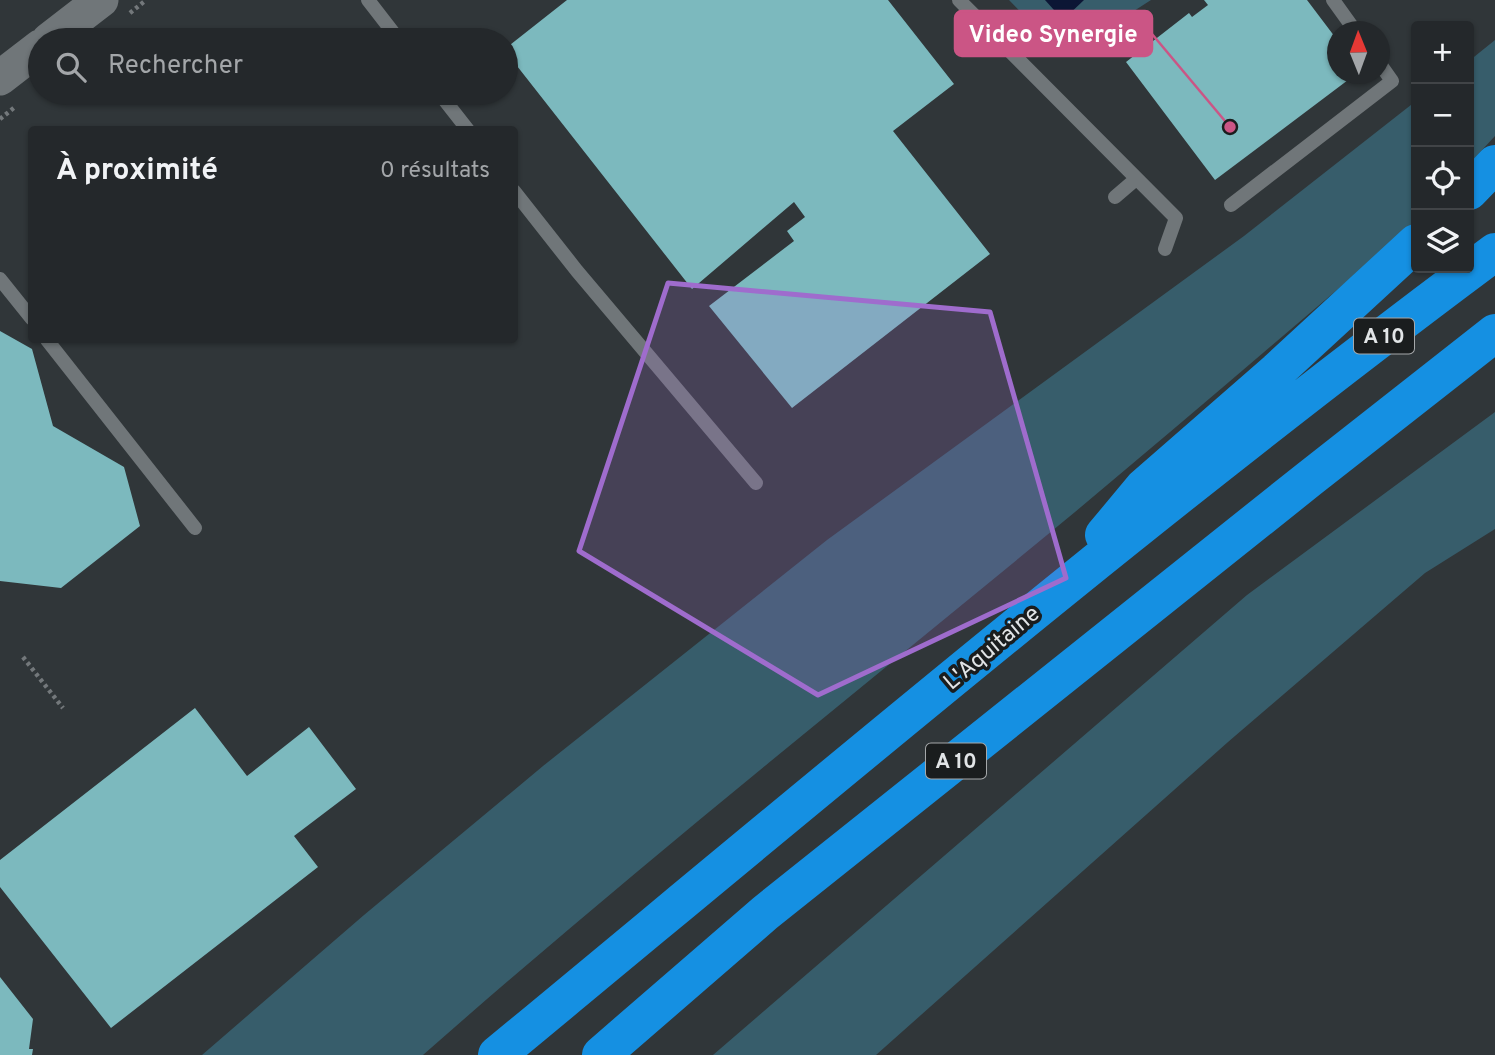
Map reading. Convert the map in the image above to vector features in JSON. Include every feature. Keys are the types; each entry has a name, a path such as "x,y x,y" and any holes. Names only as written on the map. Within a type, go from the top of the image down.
{"highway":[{"path":"1474,186 1495,164"},
{"path":"1059,591 1144,487 1277,371 1411,248"},
{"name":"L'Aquitaine","path":"497,1055 1059,591 1274,421 1495,253"},
{"name":"A 10","path":"601,1055 765,913 1315,474 1495,334"},
{"path":"1315,474 1368,455 1495,365"}],"street":[{"path":"65,28 101,0"},
{"path":"0,78 28,56"}],"lane":[{"path":"368,0 390,28"},
{"path":"959,0 1176,218 1165,250"},
{"path":"1333,0 1348,21"},
{"path":"1231,205 1388,84"},
{"path":"448,105 465,126"},
{"path":"1115,197 1136,179"},
{"path":"518,196 577,271 756,483"},
{"path":"0,279 28,314"},
{"path":"49,343 195,528"}],"path":[{"path":"23,657 63,708"}],"highlighted area":[{"path":"668,283 990,312 1066,578 818,695 579,551"}],"shaded area":[{"path":"1009,0 1151,0 1064,56"},
{"path":"1045,0 1084,0 1063,20"},
{"path":"1495,40 1495,136 1474,159 1474,84 1474,57"},
{"path":"1411,105 1411,225 1404,233 1075,512 747,781 423,1055 202,1055 543,766 827,540 1244,236"},
{"path":"1495,412 1495,529 1425,573 1228,742 876,1055 713,1055 1247,595"}],"building":[{"path":"567,0 888,0 954,84 893,131 990,254 792,408 709,306 794,241 787,231 805,217 794,202 692,289 518,67 518,39"},
{"path":"1204,0 1307,0 1327,26 1327,84 1343,84 1215,180 1126,62 1189,13 1192,17 1208,5"},
{"path":"0,331 32,349 53,426 124,467 140,526 61,588 0,581"},
{"path":"195,708 247,776 309,727 356,789 294,836 318,867 111,1028 0,887 0,860"},
{"path":"0,977 33,1019 29,1049 33,1049 32,1055 0,1055"}],"place":[{"name":"Video Synergie","path":"1230,127"}]}
